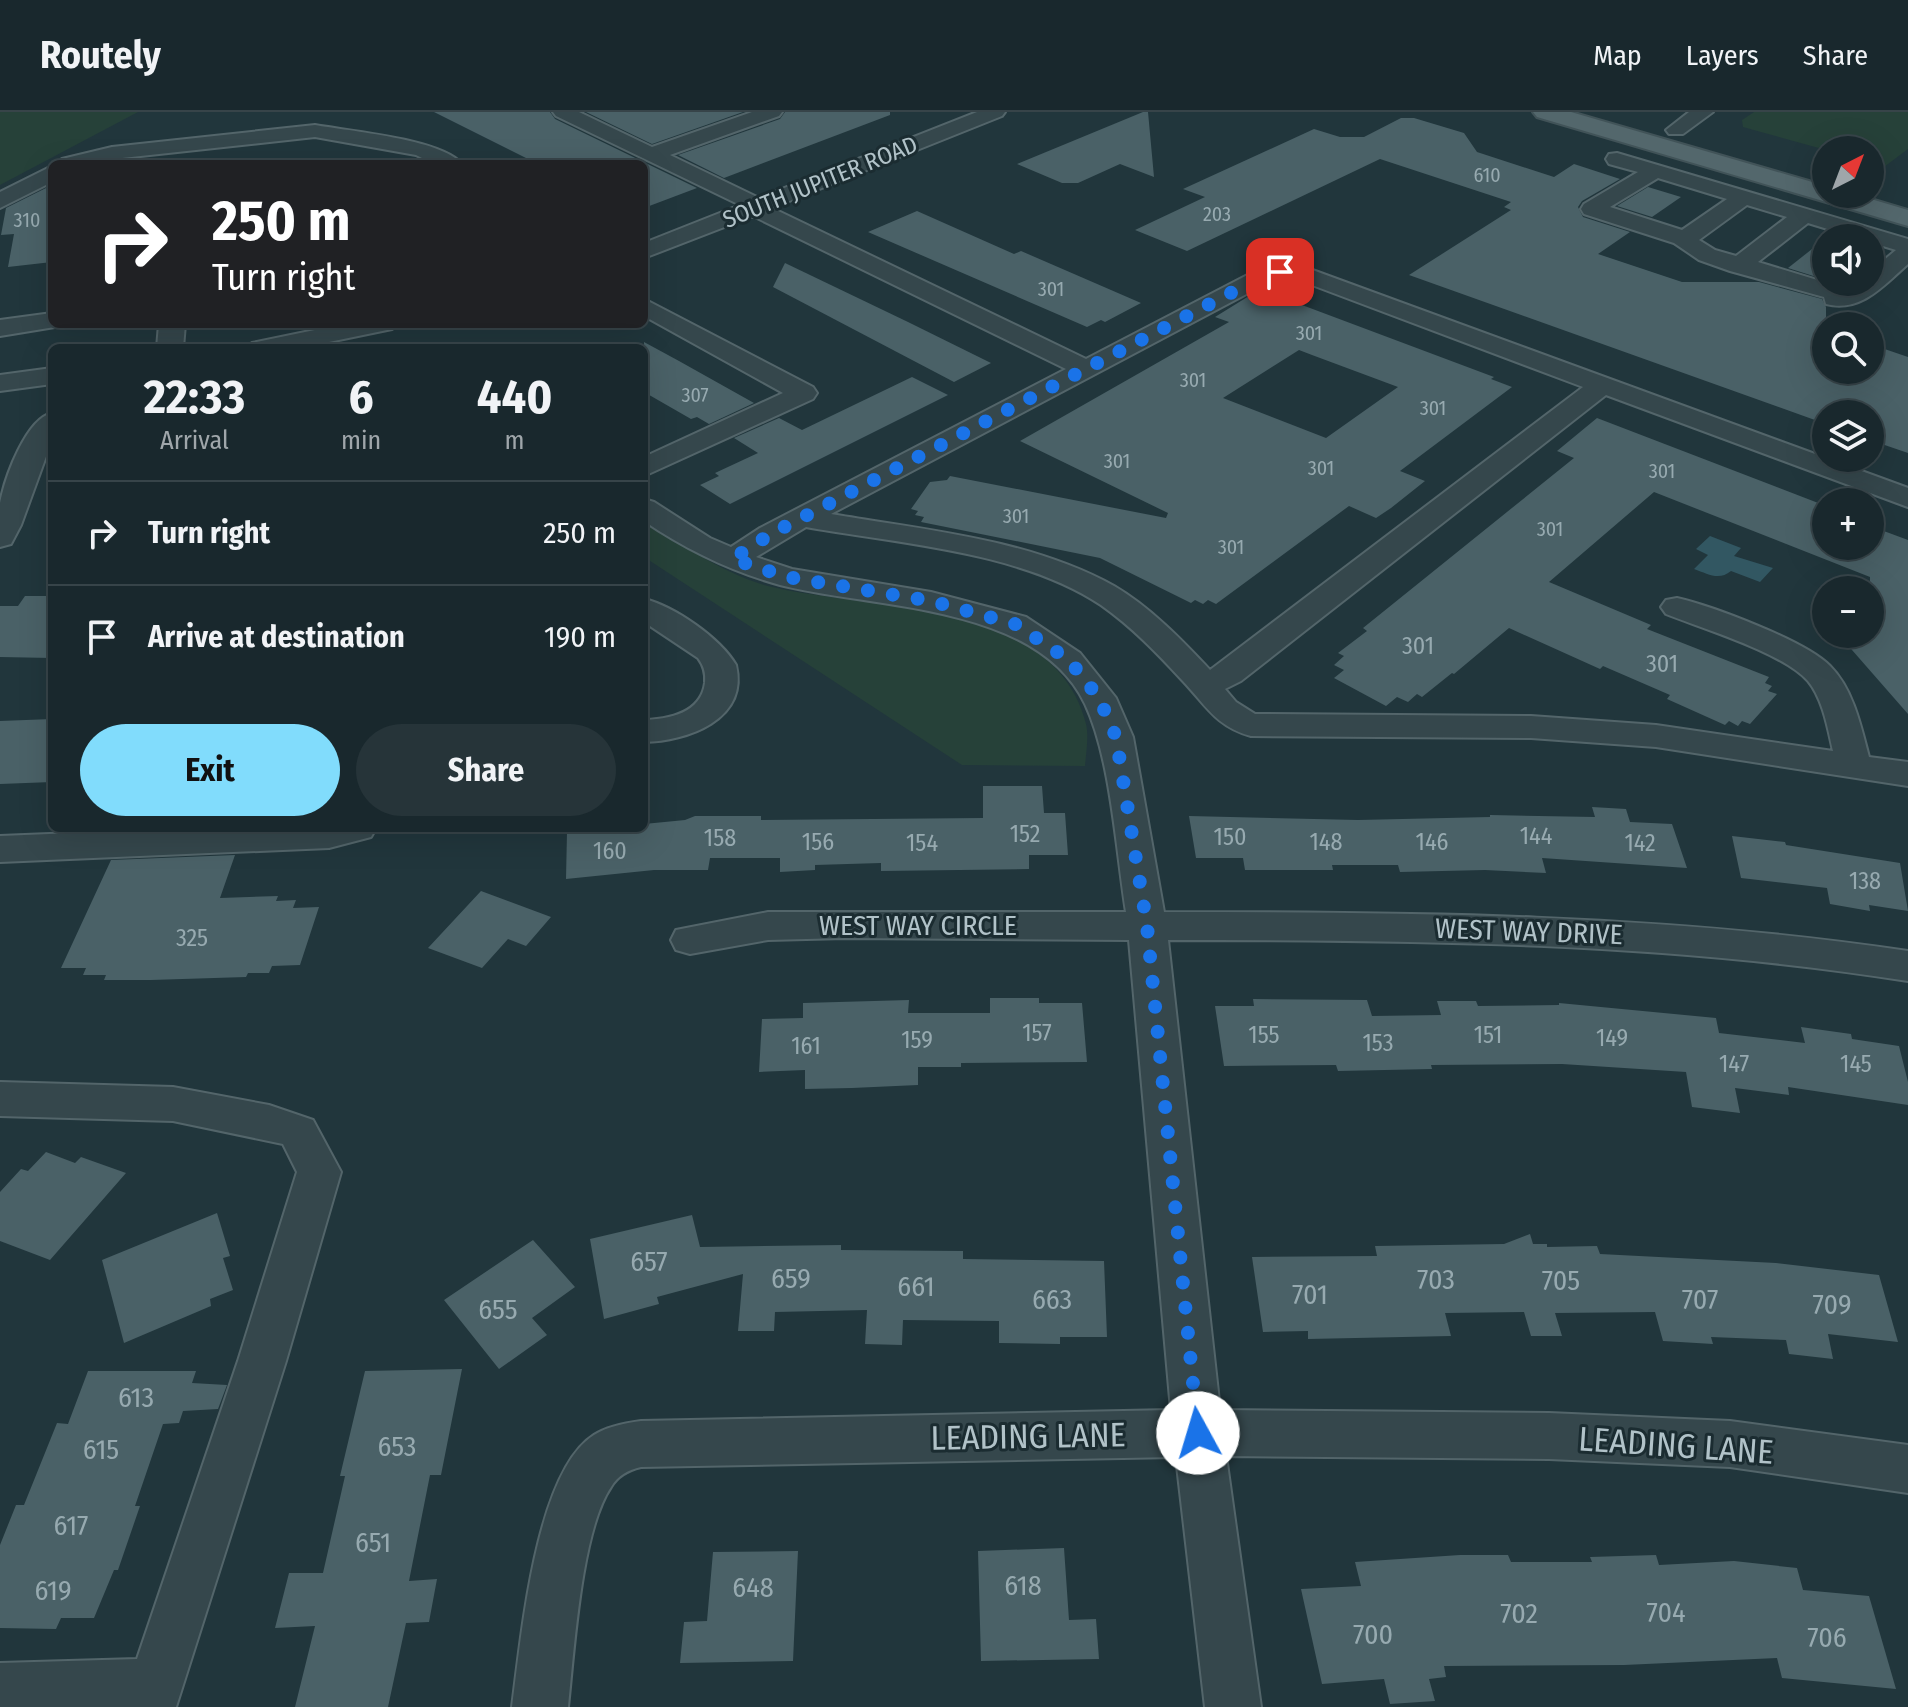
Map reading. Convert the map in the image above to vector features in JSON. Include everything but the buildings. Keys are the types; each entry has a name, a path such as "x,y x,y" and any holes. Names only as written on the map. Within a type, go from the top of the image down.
{"main road":[{"path":"1545,112 1654,158 1908,218"},
{"path":"1614,112 1812,170"},
{"path":"1654,158 1676,130"},
{"path":"1884,190 1908,197"}],"street":[{"path":"563,112 1086,369"},
{"path":"652,154 772,112"},
{"name":"SOUTH JUPITER ROAD","path":"648,249 995,112"},
{"path":"1676,130 1703,112"},
{"path":"85,160 112,153 315,131 422,150 443,160"},
{"path":"1617,159 1654,158 1744,197 1905,247"},
{"path":"1654,158 1592,209 1686,239"},
{"path":"0,201 48,175"},
{"path":"1686,239 1744,197"},
{"path":"1738,266 1804,215"},
{"path":"1686,239 1707,255 1812,286"},
{"path":"1738,266 1753,276 1819,296 1849,298 1860,293 1905,247"},
{"path":"1884,260 1905,247"},
{"path":"732,559 1267,274 1294,273 1908,498"},
{"path":"648,308 804,393 648,466"},
{"path":"0,328 48,322"},
{"path":"286,344 380,329"},
{"path":"0,383 48,377"},
{"path":"1204,686 1229,674 1602,385"},
{"path":"0,538 9,524 38,438 48,426"},
{"path":"648,515 732,559 787,577 977,611 1015,624 1069,660 1099,698 1116,737 1147,926 1198,1433 1233,1707"},
{"path":"804,518 1023,559 1104,594 1166,644 1222,711 1251,725 1531,727 1656,736 1908,774"},
{"path":"1677,607 1786,653 1818,672 1841,714 1854,764"},
{"path":"648,611 707,651 721,669 721,695 712,708 696,720 676,728 648,731"},
{"path":"0,849 341,832"},
{"name":"WEST WAY CIRCLE","path":"690,940 768,926 829,924 1147,926"},
{"name":"WEST WAY DRIVE","path":"1147,926 1471,927 1659,936 1765,946 1908,966"},
{"path":"0,1099 173,1104 269,1122 298,1132 319,1172 262,1361 152,1697 0,1691"},
{"name":"LEADING LANE","path":"540,1707 566,1539 576,1501 587,1476 610,1452 641,1444 1198,1433 1549,1436 1730,1444 1908,1469"}],"green space":[{"path":"0,112 138,112 0,185"},
{"path":"1754,112 1908,112 1908,149 1884,167 1884,136 1812,136 1812,146 1743,127 1742,120"},
{"path":"648,523 704,558 751,581 809,594 952,617 998,631 1037,652 1067,683 1086,724 1085,766 962,765 648,560"}],"water":[{"path":"1710,536 1741,548 1734,556 1773,568 1760,582 1731,571 1718,576 1694,569 1708,555 1696,549"}],"route":[{"path":"1198,1433 1147,926 1116,737 1099,698 1069,660 1015,624 977,611 931,601 787,577 732,559 771,534 1267,274 1280,272"}]}
